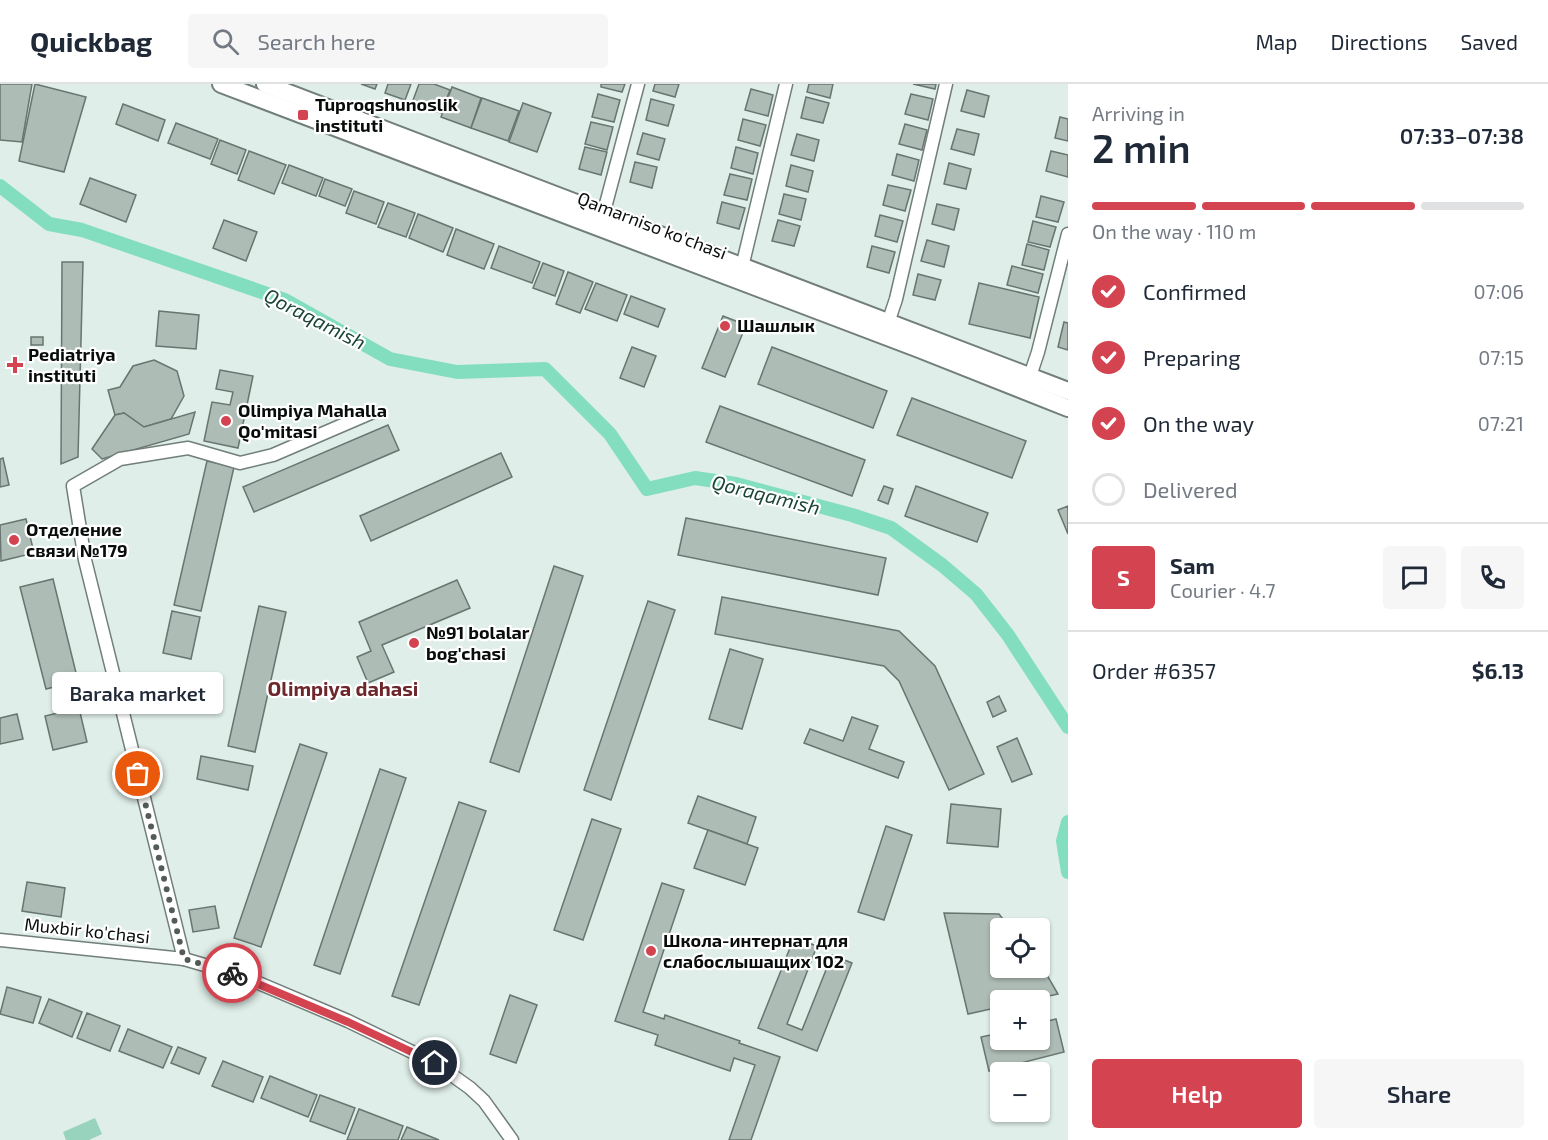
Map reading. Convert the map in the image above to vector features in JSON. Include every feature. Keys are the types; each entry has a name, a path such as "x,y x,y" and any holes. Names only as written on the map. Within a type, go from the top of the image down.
{"main road":[{"name":"Qamarniso ko'chasi","path":"221,84 897,340 1068,408"},
{"name":"Qamarniso ko'chasi","path":"265,84 1068,391"}],"street":[{"path":"603,215 638,84"},
{"path":"742,267 786,84"},
{"path":"888,322 896,299 946,84"},
{"path":"1030,376 1068,234"},
{"path":"184,959 85,560 73,486 120,459 188,448 240,463 273,455 374,411"},
{"name":"Muxbir ko'chasi","path":"0,940 184,959 242,976 435,1063 477,1095 513,1140"}],"green space":[{"path":"95,1118 102,1134 89,1140 66,1140 63,1132"}],"building":[{"path":"0,84 32,84 22,142 0,140"},
{"path":"35,84 86,97 64,172 19,161"},
{"path":"361,84 377,84 375,89"},
{"path":"388,84 411,84 405,100 385,93"},
{"path":"419,84 434,84 450,90 441,113 412,103"},
{"path":"601,84 625,84 622,92 601,87"},
{"path":"655,84 679,84 675,97 653,91"},
{"path":"809,84 833,84 830,98 807,92"},
{"path":"913,84 936,84 935,89"},
{"path":"452,87 481,98 471,128 441,117"},
{"path":"751,89 773,95 768,116 745,110"},
{"path":"967,90 989,96 984,117 961,111"},
{"path":"598,94 620,100 614,122 592,117"},
{"path":"911,94 933,99 928,120 905,114"},
{"path":"806,97 829,103 823,123 801,118"},
{"path":"482,98 519,111 508,141 471,128"},
{"path":"651,99 674,105 668,126 646,120"},
{"path":"523,103 551,113 537,152 509,142"},
{"path":"123,104 165,120 158,141 116,124"},
{"path":"1060,117 1068,119 1068,141 1055,138"},
{"path":"743,119 766,125 760,146 738,140"},
{"path":"591,122 613,127 607,150 585,144"},
{"path":"176,123 218,139 210,159 168,143"},
{"path":"905,124 927,130 922,150 899,144"},
{"path":"957,129 979,134 974,155 951,149"},
{"path":"643,133 665,139 659,160 637,154"},
{"path":"797,134 819,140 814,161 791,155"},
{"path":"220,140 246,150 237,174 211,164"},
{"path":"585,147 607,152 601,175 579,169"},
{"path":"736,147 758,153 753,174 731,168"},
{"path":"249,151 286,165 274,194 238,180"},
{"path":"1051,151 1068,155 1068,177 1046,171"},
{"path":"897,154 919,160 914,181 892,175"},
{"path":"635,162 657,167 652,188 630,182"},
{"path":"949,163 971,169 966,189 944,184"},
{"path":"289,165 323,178 316,196 282,183"},
{"path":"791,165 813,171 808,192 786,186"},
{"path":"730,174 752,179 747,200 724,195"},
{"path":"90,178 136,195 126,222 80,204"},
{"path":"325,179 352,189 345,206 319,196"},
{"path":"888,185 911,190 905,211 883,205"},
{"path":"354,191 384,202 376,224 346,213"},
{"path":"784,194 806,199 801,220 779,214"},
{"path":"1041,196 1064,202 1058,222 1036,217"},
{"path":"722,202 745,208 739,229 717,223"},
{"path":"388,203 415,213 406,237 378,227"},
{"path":"937,204 959,209 954,230 932,224"},
{"path":"418,214 453,228 443,252 409,238"},
{"path":"880,215 903,221 897,242 875,236"},
{"path":"224,220 257,232 246,261 213,248"},
{"path":"778,220 800,226 794,246 772,241"},
{"path":"1033,221 1056,227 1050,247 1028,242"},
{"path":"456,229 494,244 484,269 447,255"},
{"path":"927,240 949,246 944,267 921,261"},
{"path":"1027,244 1049,250 1044,270 1022,265"},
{"path":"499,246 540,262 532,283 491,268"},
{"path":"872,246 895,252 889,273 867,267"},
{"path":"62,262 83,262 78,457 61,464"},
{"path":"543,263 564,271 555,296 533,288"},
{"path":"1012,266 1043,274 1038,293 1007,285"},
{"path":"568,272 593,282 580,313 556,304"},
{"path":"918,274 941,280 935,300 913,295"},
{"path":"596,283 627,295 617,321 585,309"},
{"path":"979,283 1039,297 1030,338 969,324"},
{"path":"631,296 665,309 658,327 624,314"},
{"path":"159,311 199,315 196,349 156,346"},
{"path":"723,316 746,325 725,377 702,368"},
{"path":"1064,322 1068,323 1068,350 1058,347"},
{"path":"31,337 43,337 43,345 31,345"},
{"path":"632,347 656,356 644,387 620,378"},
{"path":"772,347 887,391 873,428 758,384"},
{"path":"154,360 177,371 184,396 171,419 144,427 124,413 115,415 108,390 120,387 133,366"},
{"path":"220,370 253,376 238,448 204,441 212,402 230,405 233,392 216,389"},
{"path":"912,398 1026,441 1012,478 897,435"},
{"path":"720,406 865,460 852,496 706,442"},
{"path":"195,412 189,434 102,459 92,449 115,415 124,413 144,427"},
{"path":"388,425 399,450 254,512 243,487"},
{"path":"501,453 512,477 371,541 360,516"},
{"path":"3,458 9,485 0,487 0,459"},
{"path":"207,461 234,467 201,611 174,605"},
{"path":"884,486 893,489 888,504 878,500"},
{"path":"916,486 988,513 977,542 905,516"},
{"path":"1068,506 1068,534 1058,510"},
{"path":"686,518 886,558 878,595 678,555"},
{"path":"26,519 34,553 1,561 0,525"},
{"path":"554,566 583,576 519,772 490,762"},
{"path":"53,579 78,681 46,689 20,587"},
{"path":"457,580 470,608 382,645 394,672 368,683 357,657 371,651 359,622"},
{"path":"722,597 899,631 935,666 984,774 949,790 899,681 884,666 715,634"},
{"path":"648,601 675,610 611,800 584,790"},
{"path":"259,606 286,612 255,752 228,746"},
{"path":"172,611 200,617 191,659 163,653"},
{"path":"730,649 763,659 742,729 709,719"},
{"path":"999,696 1006,711 993,717 987,702"},
{"path":"79,708 87,742 53,750 45,716"},
{"path":"17,714 23,739 0,744 0,718"},
{"path":"852,717 878,726 869,749 904,762 898,778 804,743 810,729 843,741"},
{"path":"1017,738 1032,774 1012,782 997,747"},
{"path":"300,744 327,753 261,947 234,938"},
{"path":"201,756 253,766 248,790 197,779"},
{"path":"380,769 406,778 340,974 314,965"},
{"path":"698,796 756,817 747,844 688,823"},
{"path":"459,802 486,811 419,1005 392,996"},
{"path":"951,804 1001,809 998,847 947,843"},
{"path":"592,819 621,829 583,940 554,930"},
{"path":"886,826 912,835 884,920 858,912"},
{"path":"708,830 758,848 745,885 694,868"},
{"path":"27,882 65,888 61,917 22,911"},
{"name":"Школа-интернат для слабослышащих 102","path":"662,883 684,890 643,1012 664,1019 665,1015 780,1057 751,1140 729,1140 755,1065 734,1058 730,1071 655,1045 658,1035 615,1021"},
{"path":"215,906 219,928 193,932 189,910"},
{"path":"944,913 999,914 1002,918 990,918 990,978 1049,978 1058,994 1050,996 1050,990 990,990 990,1009 968,1014"},
{"path":"794,938 817,946 787,1024 802,1030 832,955 852,963 817,1051 758,1028"},
{"path":"7,987 41,997 33,1023 0,1014"},
{"path":"510,995 537,1005 516,1063 490,1054"},
{"path":"49,999 82,1012 72,1037 39,1023"},
{"path":"87,1013 120,1026 110,1051 77,1038"},
{"path":"1056,1019 1064,1052 1025,1062 990,1062 989,1071 981,1037 990,1035 990,1050 1050,1050 1050,1020"},
{"path":"128,1029 172,1047 163,1068 119,1051"},
{"path":"178,1047 206,1058 199,1074 171,1063"},
{"path":"223,1061 263,1077 253,1102 212,1086"},
{"path":"270,1076 317,1095 308,1117 261,1098"},
{"path":"320,1095 355,1108 345,1134 310,1121"},
{"path":"359,1109 403,1126 398,1140 347,1140"},
{"path":"407,1127 439,1140 401,1140"}],"waterway":[{"name":"Qoraqamish","path":"0,186 49,224 82,230 285,300 390,359 457,372 545,369 610,434 647,489 695,478 736,484 852,515 891,528 942,565 976,594 1008,635 1068,727"},
{"name":"Qoraqamish","path":"1068,822 1063,841 1068,872"}],"way so far":[{"path":"138,774 184,959 232,973"}],"place":[{"name":"Tuproqshunoslik instituti","path":"303,115"},
{"name":"Шашлык","path":"725,326"},
{"name":"Pediatriya instituti","path":"15,365"},
{"name":"Olimpiya Mahalla Qo'mitasi","path":"226,421"},
{"name":"Отделение связи №179","path":"14,540"},
{"name":"№91 bolalar bog'chasi","path":"414,643"},
{"name":"Baraka market","path":"138,774"},
{"name":"Школа-интернат для слабослышащих 102","path":"651,951"}],"district":[{"name":"Olimpiya dahasi","path":"343,689"}],"route":[{"path":"232,973 348,1022 435,1063"}]}
